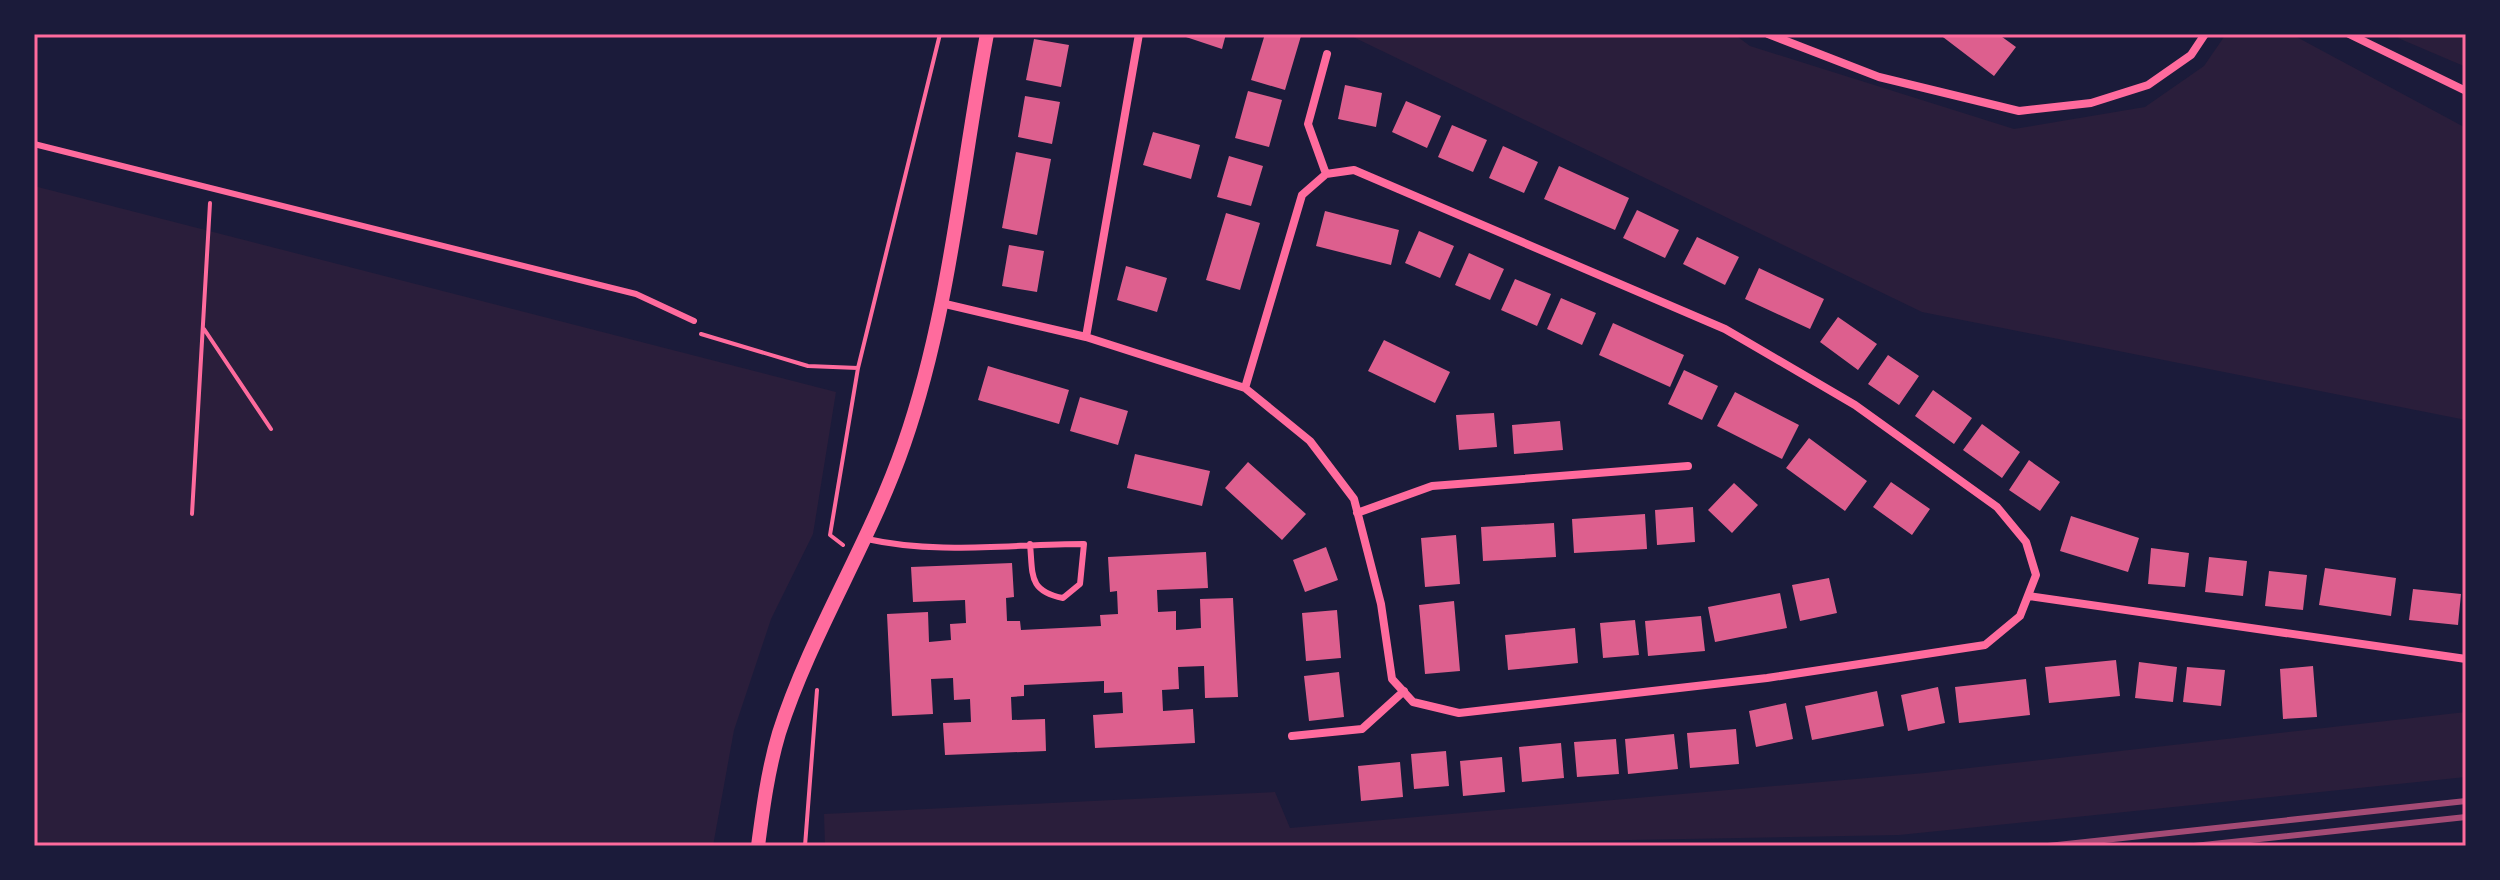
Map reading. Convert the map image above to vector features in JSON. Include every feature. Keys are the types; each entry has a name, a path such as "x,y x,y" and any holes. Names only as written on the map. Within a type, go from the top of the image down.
{"street":[{"path":"758,846 766,784 780,731 904,445 941,303 987,34"},
{"path":"1086,337 1139,34"},
{"path":"1768,34 1879,77 2019,111 2091,103 2148,85 2191,55 2205,34"},
{"path":"2349,34 2466,91"},
{"path":"1326,174 1308,124 1327,54"},
{"path":"941,303 1086,337 1245,388 1310,441 1354,499 1381,604 1392,679 1413,702 1459,713 1767,678 1985,645 2020,616 2036,575 2026,542 1997,507 1855,405 1725,329 1354,170 1326,174 1302,195 1245,388"},
{"path":"1357,513 1432,486 1688,466"},
{"path":"2029,596 2466,659"},
{"path":"1292,736 1362,729 1404,691"}],"lane":[{"path":"34,144 636,294 694,321"},
{"path":"863,539 927,550 1030,544 1084,544 1080,584 1063,598 1045,595 1034,584 1030,544"}],"path":[{"path":"855,553 830,535 858,368 940,34"},
{"path":"192,514 211,189"},
{"path":"694,321 696,332 808,366 858,368"},
{"path":"203,327 271,429"},
{"path":"805,846 818,678"}],"shaded area":[{"path":"1347,34 1734,34 1750,46 2014,129 2145,107 2204,66 2226,34 2291,34 2466,128 2466,420 1922,312"},
{"path":"2400,34 2466,34 2466,67 2398,38"},
{"path":"34,186 836,392 813,534 771,619 734,730 713,846 34,846"},
{"path":"2466,712 2466,777 1899,835 1307,846 825,846 824,814 1275,792 1290,828 1925,773"}],"building":[{"path":"1177,34 1226,34 1222,49"},
{"path":"1265,34 1301,36 1285,90 1251,80"},
{"path":"1939,34 1998,34 2016,47 1994,76"},
{"path":"1034,39 1069,45 1061,87 1026,80"},
{"path":"1345,85 1382,93 1376,127 1338,119"},
{"path":"1248,91 1282,100 1269,147 1235,138"},
{"path":"1025,96 1060,102 1052,144 1018,137"},
{"path":"1406,101 1441,116 1427,148 1392,132"},
{"path":"1452,125 1487,140 1473,172 1438,157"},
{"path":"1153,132 1200,145 1191,179 1143,165"},
{"path":"1503,146 1538,162 1524,193 1489,178"},
{"path":"1016,152 1051,159 1037,235 1002,228"},
{"path":"1229,156 1263,166 1251,206 1217,197"},
{"path":"1559,166 1629,198 1615,230 1544,199"},
{"path":"1637,210 1679,230 1665,258 1623,238"},
{"path":"1325,211 1399,230 1391,265 1316,246"},
{"path":"1226,213 1260,223 1240,290 1206,280"},
{"path":"1419,231 1454,246 1440,278 1405,263"},
{"path":"1697,237 1739,257 1725,285 1683,264"},
{"path":"1009,245 1044,251 1037,292 1002,286"},
{"path":"1469,253 1504,269 1490,300 1455,285"},
{"path":"1126,266 1167,278 1157,312 1117,300"},
{"path":"1759,268 1824,299 1810,329 1745,299"},
{"path":"1515,279 1551,294 1537,326 1501,310"},
{"path":"1561,298 1596,313 1582,345 1547,329"},
{"path":"1838,317 1877,344 1858,370 1820,342"},
{"path":"1613,323 1684,355 1670,387 1599,355"},
{"path":"1384,340 1450,372 1435,403 1368,371"},
{"path":"1888,355 1919,376 1899,405 1868,384"},
{"path":"988,366 1069,390 1059,424 978,400"},
{"path":"1684,370 1718,386 1702,420 1668,404"},
{"path":"1933,390 1972,418 1954,444 1915,416"},
{"path":"1735,392 1799,425 1782,459 1717,426"},
{"path":"1080,397 1128,411 1118,445 1070,431"},
{"path":"1494,413 1497,447 1459,450 1456,415"},
{"path":"1560,421 1563,450 1514,454 1512,425"},
{"path":"1982,424 2020,452 2002,478 1963,450"},
{"path":"1809,438 1867,481 1845,511 1786,468"},
{"path":"1135,454 1210,471 1202,506 1127,488"},
{"path":"2029,460 2060,482 2040,511 2009,490"},
{"path":"1248,462 1306,514 1282,540 1225,488"},
{"path":"1891,482 1930,509 1912,535 1873,507"},
{"path":"1734,483 1758,505 1732,533 1708,510"},
{"path":"1693,507 1695,542 1657,545 1655,510"},
{"path":"1645,514 1647,549 1574,553 1572,519"},
{"path":"2071,516 2139,538 2128,572 2060,551"},
{"path":"1554,523 1556,557 1483,561 1481,527"},
{"path":"1456,535 1460,584 1425,587 1421,538"},
{"path":"1326,547 1338,580 1305,592 1293,560"},
{"path":"2151,548 2189,553 2185,587 2148,584"},
{"path":"1206,552 1208,588 1157,590 1158,612 1176,611 1176,630 1201,628 1200,599 1233,598 1238,697 1205,698 1204,666 1178,667 1179,689 1162,690 1163,711 1193,709 1195,743 1095,748 1093,715 1123,713 1122,692 1104,693 1104,681 1024,685 1024,696 1011,697 1012,720 1045,719 1046,751 945,755 943,723 971,722 970,699 954,700 953,678 931,679 933,714 892,716 887,614 928,612 929,642 951,640 950,624 966,623 965,600 913,602 911,567 1012,563 1014,597 1006,598 1007,621 1020,621 1021,630 1101,626 1100,615 1118,614 1117,591 1110,592 1108,557"},
{"path":"2209,557 2247,561 2243,596 2205,592"},
{"path":"2325,568 2396,578 2391,616 2319,605"},
{"path":"2269,571 2307,575 2303,610 2265,606"},
{"path":"1829,578 1837,613 1800,621 1792,585"},
{"path":"2413,589 2461,594 2458,625 2409,620"},
{"path":"1780,593 1787,628 1715,642 1708,607"},
{"path":"1454,601 1460,671 1425,674 1419,605"},
{"path":"1337,610 1341,658 1306,661 1302,613"},
{"path":"1701,616 1705,651 1648,656 1645,621"},
{"path":"1635,620 1639,655 1603,658 1600,623"},
{"path":"1575,628 1578,663 1508,670 1505,635"},
{"path":"2116,660 2120,696 2049,703 2045,667"},
{"path":"2139,662 2177,667 2173,702 2135,698"},
{"path":"2313,666 2317,717 2283,719 2280,669"},
{"path":"2187,667 2225,670 2221,706 2183,702"},
{"path":"1339,672 1344,717 1309,721 1304,676"},
{"path":"2026,679 2030,715 1959,723 1955,687"},
{"path":"1938,687 1945,723 1908,731 1901,695"},
{"path":"1877,691 1884,726 1812,740 1805,706"},
{"path":"1786,703 1793,739 1756,747 1749,711"},
{"path":"1736,729 1739,764 1690,768 1687,733"},
{"path":"1674,734 1678,769 1628,774 1625,739"},
{"path":"1616,739 1619,774 1577,777 1574,742"},
{"path":"1561,743 1564,778 1522,782 1519,747"},
{"path":"1446,751 1449,786 1414,789 1411,754"},
{"path":"1502,757 1505,792 1463,796 1460,761"},
{"path":"1400,762 1403,797 1361,801 1358,766"}],"railway":[{"path":"2048,846 2466,801"},
{"path":"2194,846 2466,817"}]}
